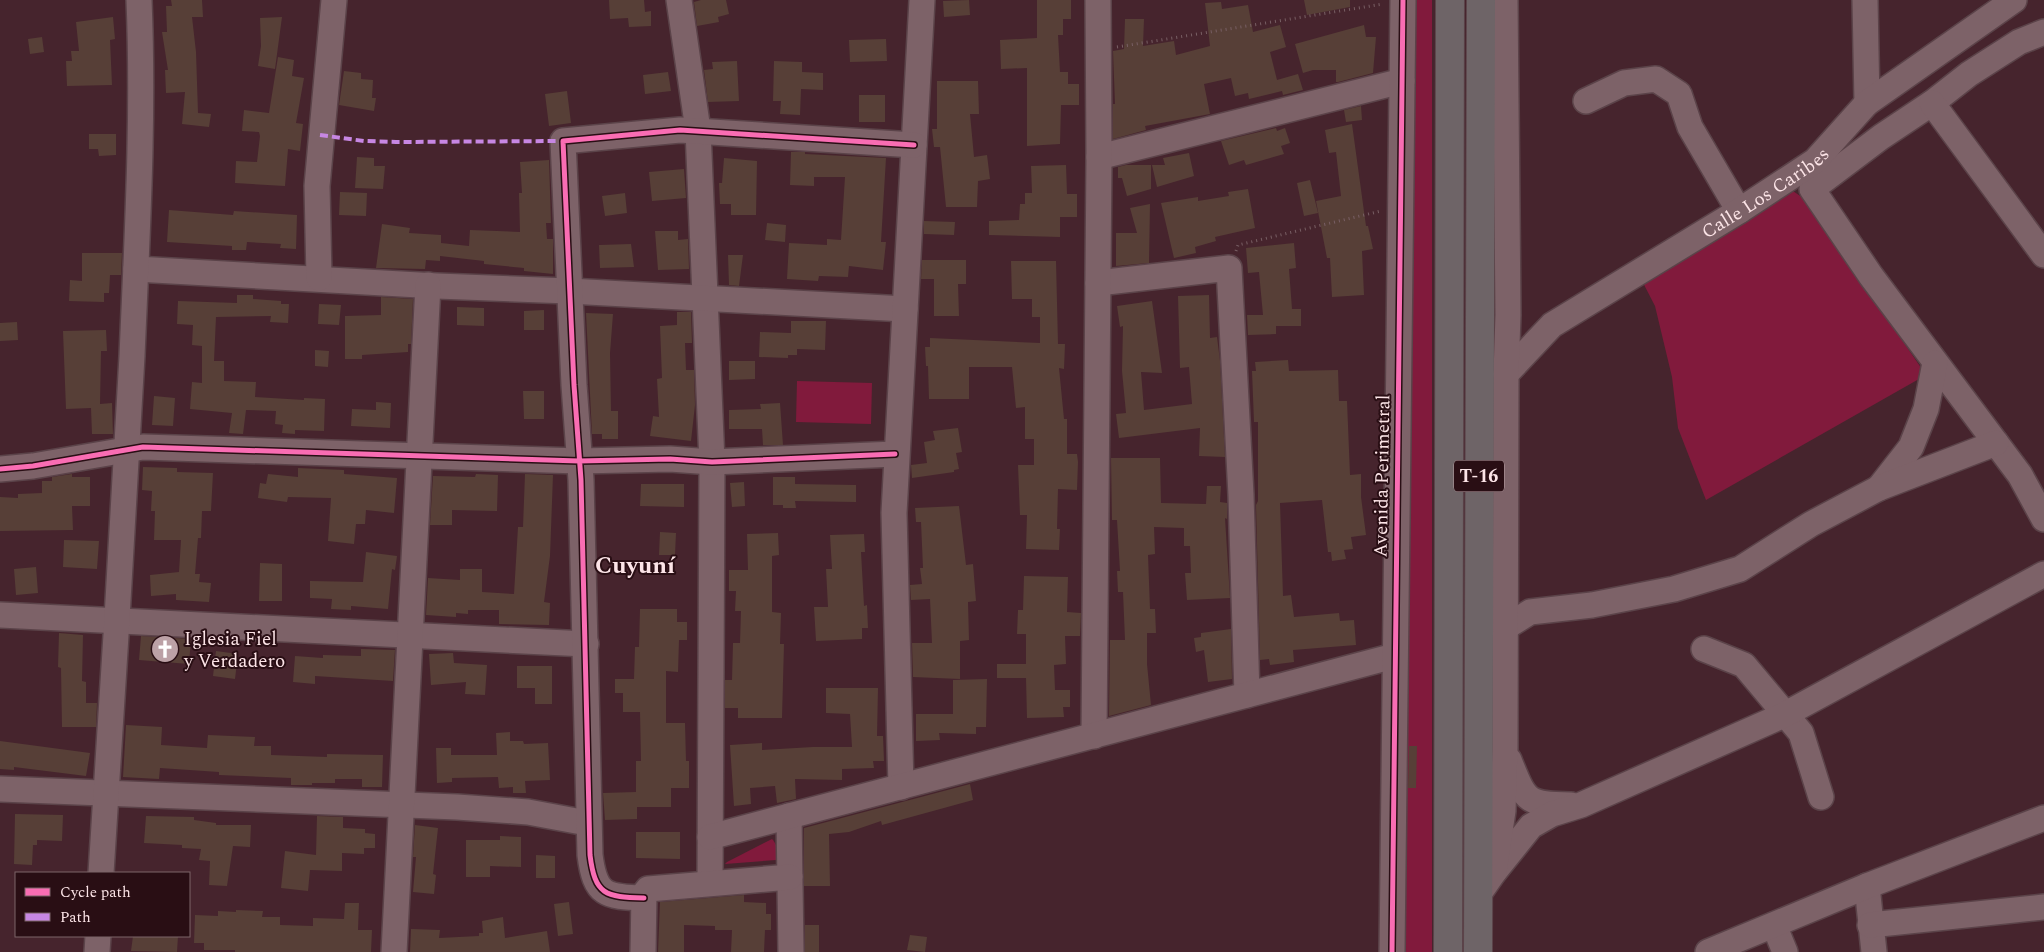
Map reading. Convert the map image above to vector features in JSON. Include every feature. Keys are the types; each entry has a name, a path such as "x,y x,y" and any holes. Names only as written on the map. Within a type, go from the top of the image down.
{"highway":[{"name":"T-16","path":"1448,952 1450,0"},
{"name":"T-16","path":"1478,952 1481,0"}],"street":[{"path":"101,872 136,269 142,78 140,0"},
{"path":"319,278 317,186 334,0"},
{"path":"679,0 698,130 712,462 710,883"},
{"path":"901,787 894,589 895,454 922,0"},
{"path":"1094,736 1099,156 1098,0"},
{"name":"Avenida Perimetral","path":"1392,952 1403,0"},
{"path":"1494,872 1503,811 1505,749 1506,374 1508,315 1505,0"},
{"path":"1865,0 1867,103"},
{"name":"Calle Los Caribes","path":"1506,374 1552,325 1739,211 1815,161 1867,103 2014,0"},
{"path":"2044,32 2019,42 1969,74 1932,103 1881,137 1812,189 1871,276 2020,474 2044,519"},
{"path":"1586,101 1624,83 1656,79 1679,94 1690,127 1739,211"},
{"path":"1099,156 1402,81"},
{"path":"1932,103 2044,255"},
{"path":"644,898 617,897 604,892 598,887 592,868 587,823 586,644 563,141 698,130 914,146"},
{"path":"1098,284 1229,268 1241,495 1247,695"},
{"path":"136,269 319,278 428,286 569,290 905,309"},
{"path":"394,952 428,286"},
{"path":"1508,315 1552,325"},
{"path":"1879,488 1911,446 1926,409 1935,363"},
{"path":"1506,627 1530,612 1592,605 1674,589 1740,569 1811,524 1879,488 1996,443"},
{"path":"0,469 33,466 127,448 579,461 670,459 712,462 895,454"},
{"path":"1478,895 1531,826 1552,814 1581,805 1784,715 2044,574"},
{"path":"0,615 586,644"},
{"path":"1704,648 1744,665 1801,733 1821,797"},
{"path":"710,837 1394,656"},
{"path":"1505,749 1522,793 1540,804 1581,805"},
{"path":"0,789 106,795 402,805 528,812 587,823"},
{"path":"789,816 791,952"},
{"path":"1708,952 1867,886 2044,818"},
{"path":"643,952 645,891 653,887 790,877"},
{"path":"1867,886 1874,952"},
{"path":"1870,925 2044,907"},
{"path":"1774,925 1785,952"},
{"path":"97,952 98,937"}],"path":[{"path":"1098,50 1403,0"},
{"path":"1229,268 1238,245 1400,206"}],"shaded area":[{"path":"1408,0 1432,0 1432,952 1405,952"},
{"path":"1790,189 1806,200 1926,375 1706,500 1678,428 1672,377 1655,306 1639,275"},
{"path":"797,381 872,383 871,424 796,422"},
{"path":"772,839 777,849 778,855 776,860 725,864 727,862"}],"building":[{"path":"171,0 202,0 203,17 192,17 196,52 198,113 211,114 209,127 182,124 185,92 166,93 165,70 168,70 162,32 167,32 166,6 172,6"},
{"path":"609,0 644,0 645,12 651,11 651,26 629,27 628,18 610,19"},
{"path":"701,0 726,0 729,14 718,17 719,22 697,26 694,2"},
{"path":"969,0 970,15 944,17 943,1"},
{"path":"1037,0 1071,0 1071,19 1063,19 1063,35 1058,35 1060,72 1068,72 1068,84 1079,84 1079,105 1061,105 1060,144 1027,146 1027,68 1001,69 1000,40 1037,38"},
{"path":"1304,0 1350,0 1350,7 1307,15"},
{"path":"1221,2 1222,9 1248,5 1253,32 1280,25 1286,47 1270,52 1277,80 1298,74 1303,90 1283,95 1282,91 1249,99 1248,93 1235,96 1231,78 1204,84 1210,114 1145,126 1146,130 1113,139 1113,104 1115,104 1113,51 1124,49 1125,19 1144,19 1143,46 1174,41 1176,55 1210,46 1205,3"},
{"path":"113,17 115,39 110,40 112,85 67,86 66,61 72,61 71,51 79,51 76,22"},
{"path":"282,17 275,69 258,66 261,46 260,18"},
{"path":"1364,25 1366,37 1376,37 1373,73 1336,82 1336,70 1313,70 1303,73 1295,44"},
{"path":"42,37 44,52 30,54 28,39"},
{"path":"886,39 887,61 850,62 849,40"},
{"path":"278,57 294,60 292,76 304,78 296,123 303,124 300,151 288,149 285,186 235,183 236,161 257,162 259,132 242,131 244,110 269,113"},
{"path":"737,61 739,101 708,102 704,70 713,69 712,62"},
{"path":"774,61 802,62 802,72 823,73 823,90 801,89 800,115 780,114 781,101 773,101"},
{"path":"344,71 361,73 361,79 373,80 372,98 376,98 374,111 339,105"},
{"path":"668,72 671,91 645,94 643,75"},
{"path":"937,81 978,81 979,114 970,114 974,157 987,155 990,179 978,181 977,207 946,207 940,147 934,147 932,129 937,129"},
{"path":"567,91 571,123 549,126 545,94"},
{"path":"859,95 885,95 885,122 859,122"},
{"path":"1361,106 1362,120 1346,122 1344,110"},
{"path":"1352,124 1366,226 1368,226 1373,249 1362,251 1364,295 1332,297 1330,258 1327,258 1316,201 1341,196 1336,152 1329,153 1325,130"},
{"path":"1276,128 1277,131 1285,128 1290,143 1281,146 1284,154 1246,165 1244,160 1229,165 1221,141"},
{"path":"89,134 116,134 116,155 99,156 98,149 89,149"},
{"path":"791,152 886,158 881,242 886,242 883,270 849,266 848,277 819,276 818,281 787,279 789,243 827,245 827,239 841,240 845,177 814,177 814,186 790,185"},
{"path":"1189,153 1194,176 1157,187 1152,165 1165,165 1163,158"},
{"path":"357,157 374,158 374,166 385,166 383,189 355,188"},
{"path":"724,158 757,161 756,215 731,215 731,204 720,204 719,183 722,183"},
{"path":"549,160 551,223 546,223 547,239 553,239 553,274 524,271 524,268 484,264 484,261 440,256 440,261 426,260 425,269 376,268 382,224 410,228 409,233 441,235 441,243 469,246 470,230 520,232 519,193 522,193 520,162"},
{"path":"1066,165 1067,194 1077,194 1077,217 1060,217 1060,237 989,235 989,221 1019,220 1020,204 1025,204 1025,193 1032,193 1031,166"},
{"path":"1126,165 1151,165 1151,189 1127,196 1122,178 1118,178 1118,167"},
{"path":"684,169 686,198 652,201 649,172"},
{"path":"1310,180 1318,213 1304,216 1297,183"},
{"path":"1248,189 1255,228 1215,237 1216,241 1195,247 1196,253 1174,258 1161,203 1198,197 1198,201 1229,196 1228,192"},
{"path":"340,192 367,193 366,216 339,215"},
{"path":"625,193 627,213 605,216 602,196"},
{"path":"1150,204 1149,263 1116,266 1116,233 1137,233 1130,208"},
{"path":"169,210 233,215 234,211 297,215 296,249 280,248 281,244 247,242 246,250 232,250 232,246 167,242"},
{"path":"924,221 955,222 954,235 924,234"},
{"path":"767,223 786,225 785,242 765,240"},
{"path":"655,231 678,231 678,240 688,239 689,269 658,270"},
{"path":"1294,243 1296,268 1289,269 1292,309 1301,309 1301,326 1276,326 1276,334 1248,335 1247,315 1263,315 1259,272 1248,273 1246,248"},
{"path":"631,244 634,267 600,268 599,245"},
{"path":"82,253 122,253 121,275 110,275 109,293 104,293 104,302 69,301 70,280 82,281"},
{"path":"728,255 743,255 739,286 729,285"},
{"path":"922,260 966,260 966,284 958,284 959,316 934,316 934,279 921,279"},
{"path":"1011,261 1056,261 1058,344 1065,344 1064,369 1059,368 1064,419 1067,419 1067,454 1077,454 1078,462 1077,490 1058,489 1057,529 1060,529 1059,550 1026,549 1027,515 1020,515 1018,465 1034,465 1034,439 1025,439 1025,407 1016,408 1012,367 969,367 969,399 929,399 928,366 926,366 925,347 930,347 930,338 1040,343 1040,317 1032,317 1032,299 1012,299"},
{"path":"237,295 253,295 253,299 281,301 281,304 289,304 288,323 270,322 271,316 216,317 214,361 224,361 224,381 256,382 255,397 304,400 304,398 325,399 324,431 295,430 295,434 282,433 283,425 275,424 276,411 246,410 243,434 229,433 232,413 190,409 192,382 202,383 202,346 192,345 193,325 177,324 178,301 237,303"},
{"path":"1209,295 1210,338 1217,337 1220,361 1225,457 1199,456 1200,428 1119,438 1116,414 1126,413 1122,371 1123,326 1120,327 1117,306 1152,301 1162,373 1141,372 1144,410 1192,404 1189,367 1180,368 1178,296"},
{"path":"381,297 413,299 411,344 408,344 408,352 362,355 362,359 345,359 345,316 381,315"},
{"path":"319,304 341,305 339,325 318,324"},
{"path":"457,307 484,308 484,326 457,325"},
{"path":"544,310 544,330 524,330 524,311"},
{"path":"677,312 691,312 692,343 685,343 686,370 694,370 695,405 691,441 650,436 653,416 659,417 657,379 662,378 660,326 677,325"},
{"path":"586,313 613,314 610,353 611,411 618,411 618,439 602,439 602,434 592,434"},
{"path":"791,321 826,321 825,350 797,349 797,355 788,355 788,358 759,357 760,332 791,333"},
{"path":"17,322 18,340 0,341 0,323"},
{"path":"106,330 107,351 101,351 100,404 112,403 113,434 92,434 91,408 66,409 63,331"},
{"path":"315,350 329,351 328,367 315,366"},
{"path":"1288,360 1289,371 1338,370 1339,401 1347,401 1350,475 1361,474 1361,497 1366,535 1351,537 1353,549 1344,550 1346,559 1332,561 1331,552 1328,552 1322,500 1280,503 1283,596 1291,595 1294,617 1339,613 1340,621 1354,620 1356,645 1293,650 1294,662 1270,665 1269,659 1260,660 1256,505 1258,501 1258,422 1254,422 1252,371 1256,371 1255,362"},
{"path":"729,361 755,361 755,379 729,380"},
{"path":"523,391 544,391 544,419 524,419"},
{"path":"154,396 175,398 173,426 152,425"},
{"path":"376,402 391,403 390,428 351,426 352,409 376,410"},
{"path":"780,403 783,445 763,445 762,429 729,429 729,410 761,409 760,404"},
{"path":"958,428 962,452 956,453 959,469 954,470 954,472 912,478 911,465 927,463 924,442 935,440 933,431"},
{"path":"1111,458 1160,458 1161,503 1206,504 1207,486 1221,486 1220,502 1227,503 1227,519 1225,518 1230,598 1187,600 1185,573 1191,573 1190,546 1184,546 1184,528 1154,527 1155,554 1148,555 1150,609 1155,609 1156,633 1147,633 1147,664 1151,705 1109,716 1110,640 1125,640 1123,592 1118,592 1117,571 1120,571 1117,520 1112,520"},
{"path":"143,467 177,468 177,472 213,473 211,511 202,511 201,538 198,538 195,574 200,574 199,582 211,583 209,602 176,600 176,594 151,596 150,575 179,572 181,540 154,540 155,511 151,511 152,491 142,490"},
{"path":"298,468 344,470 344,474 397,478 394,513 366,510 365,524 356,524 354,544 328,541 331,498 288,497 287,502 258,498 260,483 266,484 268,474 298,477"},
{"path":"72,474 72,477 90,477 90,506 72,506 73,530 0,531 0,497 18,498 18,494 42,493 42,481 52,481 52,477"},
{"path":"476,474 498,475 497,511 452,510 452,525 430,525 433,476 475,477"},
{"path":"525,474 553,475 550,556 544,602 550,603 549,625 499,624 499,610 468,610 468,614 456,613 456,617 426,615 428,578 460,580 460,569 482,569 482,592 514,594 518,527 523,527"},
{"path":"773,477 795,477 795,484 856,485 856,502 795,501 796,508 783,508 783,505 773,505"},
{"path":"744,482 745,506 732,507 730,483"},
{"path":"641,484 684,484 684,507 640,506"},
{"path":"959,506 966,565 973,564 976,601 968,602 969,640 960,641 960,679 913,677 912,643 932,643 930,599 911,600 910,585 922,584 920,568 923,568 921,522 916,522 915,508"},
{"path":"660,532 676,533 675,555 659,555"},
{"path":"778,533 779,555 772,556 772,612 781,613 780,644 784,644 782,718 738,718 738,708 725,708 725,680 732,680 733,643 740,643 741,611 735,611 736,591 729,591 729,570 748,570 747,534"},
{"path":"864,534 865,552 861,552 864,606 867,605 868,628 862,628 862,639 816,641 814,607 828,607 826,569 832,569 830,535"},
{"path":"64,540 99,541 97,569 63,567"},
{"path":"366,552 397,556 395,570 392,569 388,609 351,606 351,610 331,609 332,599 310,598 310,581 363,582"},
{"path":"260,563 282,564 282,601 259,601"},
{"path":"36,567 38,593 16,595 14,569"},
{"path":"1024,576 1068,577 1067,612 1081,613 1080,636 1065,636 1066,664 1054,665 1055,690 1070,690 1070,707 1063,707 1064,717 1027,718 1026,678 997,678 997,664 1026,664 1026,634 1017,634 1018,610 1023,610"},
{"path":"640,609 677,609 677,622 687,622 687,640 679,640 678,672 666,671 666,723 685,723 686,761 689,761 689,788 671,788 671,807 637,807 637,819 605,820 603,793 636,792 636,761 641,761 640,712 623,712 623,693 615,693 615,679 634,679 635,647 639,647"},
{"path":"1231,629 1232,679 1208,682 1204,650 1196,652 1194,638 1201,637 1201,633"},
{"path":"59,633 83,635 82,681 86,682 86,703 97,703 96,727 62,727 61,668 58,667"},
{"name":"Iglesia Fiel y Verdadero","path":"141,636 191,639 189,664 139,660"},
{"path":"361,649 395,650 393,681 315,676 315,684 293,682 295,656 323,658 323,655 361,656"},
{"path":"216,651 238,654 235,679 213,676"},
{"path":"453,653 454,663 487,665 485,695 465,694 466,682 431,685 429,654"},
{"path":"517,666 552,666 552,704 535,704 535,688 517,688"},
{"path":"987,679 986,727 976,727 976,734 939,733 940,740 916,741 916,714 953,714 953,680"},
{"path":"826,688 878,688 877,736 883,736 884,761 873,761 874,768 842,769 842,780 795,779 796,799 777,803 775,786 750,788 751,804 734,806 730,745 762,743 762,750 852,747 850,714 826,713"},
{"path":"126,725 162,727 161,745 207,748 208,735 255,737 254,746 271,746 271,755 327,757 327,754 383,755 382,787 362,787 362,779 335,779 335,783 291,785 291,778 219,775 219,772 160,768 159,779 123,777"},
{"path":"510,732 510,741 523,741 524,744 548,743 550,780 525,781 526,793 513,793 513,787 499,788 498,777 452,778 452,782 437,783 436,748 451,748 451,755 497,755 496,733"},
{"path":"0,741 90,753 86,776 14,767 14,770 0,769"},
{"path":"1409,746 1417,746 1416,788 1408,788"},
{"path":"970,784 973,800 882,825 881,821 849,832 829,834 830,886 804,886 804,828"},
{"path":"15,814 63,815 62,841 37,840 37,845 33,845 32,865 14,864"},
{"path":"146,816 194,817 194,820 216,823 216,825 251,825 250,847 233,846 227,886 209,885 210,861 199,860 201,849 182,848 182,845 144,843"},
{"path":"317,816 343,817 343,828 365,829 365,833 375,834 375,848 364,848 364,854 342,853 342,871 310,870 308,891 281,888 285,851 316,855"},
{"path":"415,825 438,828 433,874 436,875 434,894 413,892 416,857 413,857"},
{"path":"636,832 680,832 680,859 636,858"},
{"path":"500,836 521,837 521,867 490,866 490,877 466,877 466,840 500,840"},
{"path":"536,855 555,856 555,878 536,878"},
{"path":"744,895 744,902 766,903 766,914 771,914 771,930 765,930 764,952 731,952 732,930 715,930 715,926 684,925 684,952 658,952 660,902"},
{"path":"569,902 573,934 558,936 554,904"},
{"path":"345,903 359,903 358,930 372,930 371,952 235,952 235,950 204,950 204,943 194,943 195,915 218,916 218,911 263,911 262,917 280,917 280,925 313,926 313,918 344,919"},
{"path":"503,917 505,938 547,931 550,952 410,952 411,929 440,930 439,938 479,936 479,933 483,933 482,921"},
{"path":"805,925 819,925 819,952 805,952"},
{"path":"910,935 927,937 925,952 907,950"},
{"path":"133,937 178,937 177,952 131,951"}],"marked path":[{"path":"320,135 364,141 396,142 563,141"}],"cycle path":[{"path":"1392,952 1403,0"},
{"path":"644,898 611,895 604,891 595,878 590,855 581,480 574,385 563,141 680,130 914,145"},
{"path":"0,469 33,466 143,447 579,461 670,459 712,462 895,454"}],"place":[{"name":"Iglesia Fiel y Verdadero","path":"165,649"}],"district":[{"name":"Cuyuní","path":"635,565"}]}
